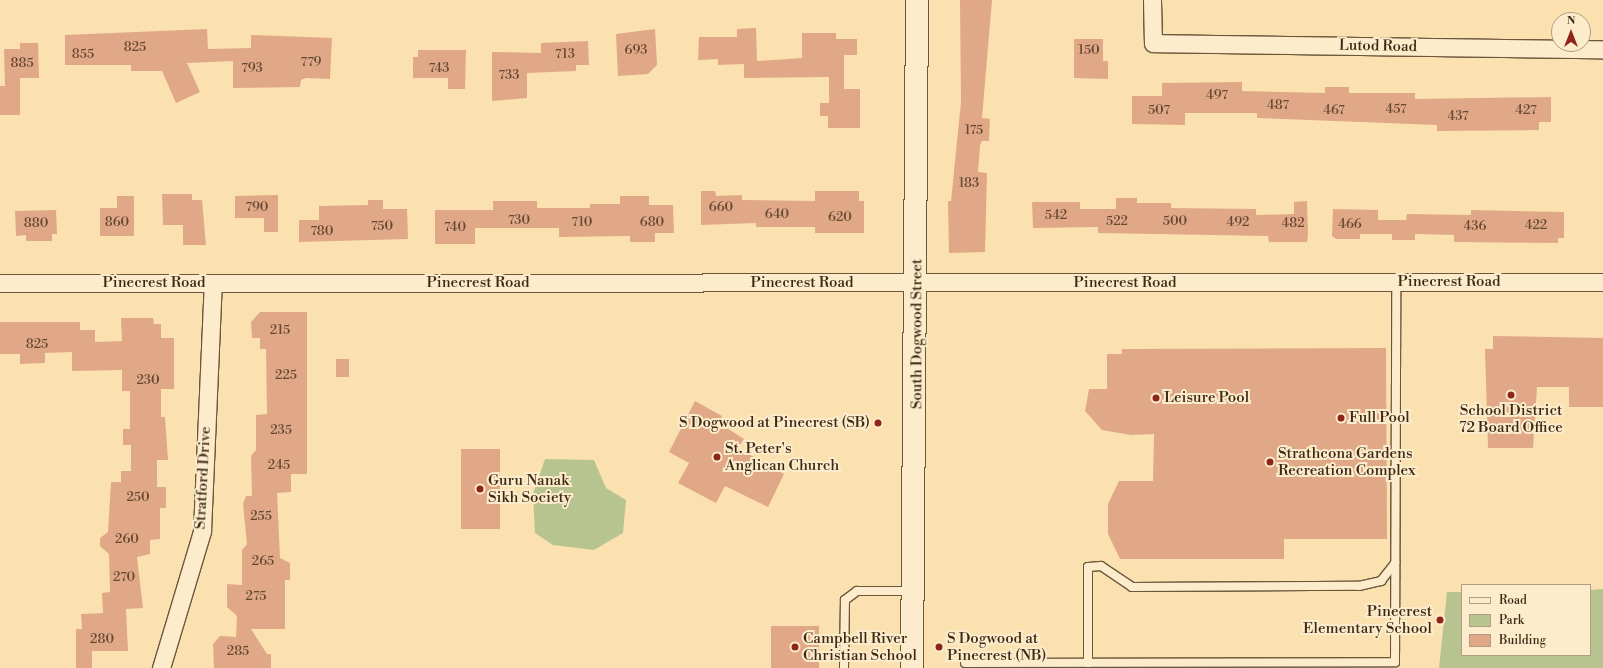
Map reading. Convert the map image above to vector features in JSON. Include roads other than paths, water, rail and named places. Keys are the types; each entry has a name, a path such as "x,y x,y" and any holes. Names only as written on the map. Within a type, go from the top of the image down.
{"main road":[{"name":"South Dogwood Street","path":"912,668 917,283 917,0"}],"street":[{"name":"Lutod Road","path":"1152,0 1153,43 1603,49"},
{"name":"Pinecrest Road","path":"0,283 1603,282"},
{"name":"Stratford Drive","path":"161,668 202,531 213,283"}],"lane":[{"path":"966,664 1395,662 1396,282"},
{"path":"1088,663 1088,567 1101,566 1132,587 1359,586 1381,580 1395,563"},
{"path":"844,668 845,600 857,591 914,591"}],"place":[{"name":"School District 72 Board Office","path":"1511,395"},
{"name":"Leisure Pool","path":"1156,398"},
{"name":"Full Pool","path":"1341,418"},
{"name":"S Dogwood at Pinecrest (SB)","path":"878,423"},
{"name":"St. Peter's Anglican Church","path":"717,457"},
{"name":"Strathcona Gardens Recreation Complex","path":"1270,462"},
{"name":"Guru Nanak Sikh Society","path":"480,489"},
{"name":"Pinecrest Elementary School","path":"1440,620"},
{"name":"Campbell River Christian School","path":"795,647"},
{"name":"S Dogwood at Pinecrest (NB)","path":"939,647"}]}
